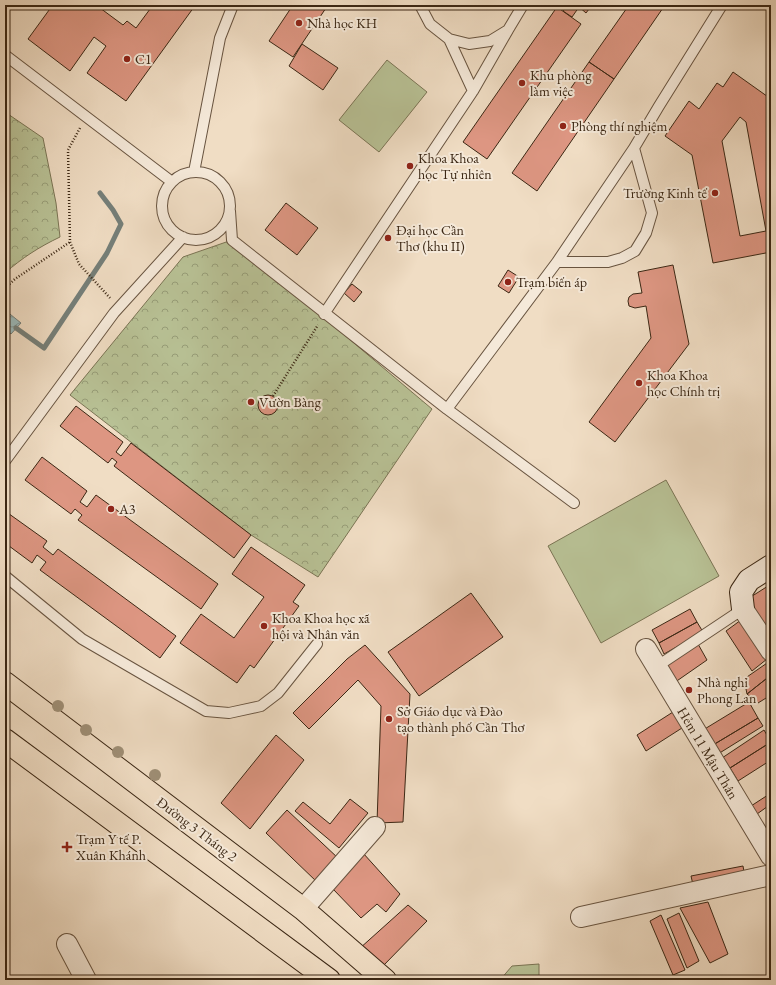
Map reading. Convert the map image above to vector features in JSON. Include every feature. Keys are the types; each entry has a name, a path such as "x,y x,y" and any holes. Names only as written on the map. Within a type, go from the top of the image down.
{"highway":[{"name":"Đường 3 Tháng 2","path":"5,683 303,909 385,980"},
{"path":"5,740 329,980"}],"street":[{"path":"771,566 749,580 741,592 743,609 771,651"},
{"name":"Hẻm 11 Mậu Thân","path":"646,650 771,856"},
{"path":"303,909 375,827"},
{"path":"581,917 771,875"},
{"path":"67,944 86,980"}],"lane":[{"path":"194,172 220,38 233,5"},
{"path":"420,5 430,24 449,39 469,44 490,41 508,30"},
{"path":"324,314 473,91 523,5"},
{"path":"446,409 557,262 634,148 658,106 722,5"},
{"path":"449,39 473,91"},
{"path":"5,55 172,182"},
{"path":"557,262 608,262 622,258 635,251 646,232 652,213 634,148"},
{"path":"230,211 227,220 221,229 213,236 193,240 183,237 169,226 163,213 163,199 166,190 172,182 178,177 194,172 210,175 221,183 228,194 230,202 232,240 446,409 574,503"},
{"path":"5,461 119,307 183,237"},
{"path":"5,576 82,639 206,711 229,713 261,706 278,693 317,644"},
{"path":"656,667 743,609"}],"path":[{"path":"87,117 68,150 70,242 79,264 119,307"},
{"path":"5,288 15,278 70,242"},
{"path":"273,396 324,314"}],"green space":[{"path":"387,60 427,92 379,152 339,120"},
{"path":"5,112 43,138 56,203 60,237 31,253 5,273"},
{"name":"Vườn Bàng","path":"232,240 432,409 318,577 251,535 70,395 183,257"},
{"path":"666,480 719,576 601,643 548,546"},
{"path":"539,964 539,980 500,980 512,966"}],"water":[{"path":"5,310 21,323 11,334 5,329"}],"building":[{"name":"C1","path":"51,5 96,5 123,25 127,21 136,28 153,5 192,5 194,7 126,101 87,73 106,46 94,37 70,71 28,39 52,6"},
{"name":"Nhà học KH","path":"293,5 328,5 293,57 269,41"},
{"path":"567,5 577,5 579,7 572,17 563,11"},
{"path":"577,5 592,5 586,13"},
{"name":"Phòng thí nghiệm","path":"629,5 665,5 614,79 589,62"},
{"name":"Khu phòng làm việc","path":"557,7 581,24 487,159 463,142"},
{"path":"302,44 338,68 323,90 289,66"},
{"name":"Phòng thí nghiệm","path":"589,62 614,79 537,191 512,173"},
{"name":"Trường Kinh tế","path":"733,72 771,99 771,252 713,263 692,155 665,136 689,101 699,109 717,83 723,87","holes":["740,117 746,122 766,231 740,236 722,141"]},
{"path":"286,203 318,228 297,255 265,230"},
{"name":"Khoa Khoa học Chính trị","path":"673,265 689,344 615,442 589,422 651,338 646,306 635,308 629,306 629,297 633,294 642,293 638,272"},
{"name":"Trạm biến áp","path":"508,270 519,277 509,293 498,286"},
{"path":"352,284 362,292 354,302 344,293"},
{"path":"268,395 275,398 278,405 275,412 268,415 261,412 258,405 261,398"},
{"path":"76,406 123,442 116,452 121,456 131,443 251,535 234,558 114,466 117,462 112,458 108,463 60,426"},
{"path":"42,457 87,491 80,502 87,507 96,495 218,584 201,609 78,520 82,515 75,509 71,514 25,480"},
{"path":"5,511 47,541 43,547 53,555 58,549 176,636 160,658 40,570 46,562 37,555 32,563 5,543"},
{"name":"Khoa Khoa học xã hội và Nhân văn","path":"251,547 305,585 293,602 299,606 254,668 250,665 237,683 180,643 201,614 234,638 264,597 232,574"},
{"path":"768,586 771,591 771,620 761,629 746,600"},
{"path":"471,593 503,637 419,696 388,652"},
{"path":"690,609 697,622 659,643 652,630"},
{"path":"741,620 767,659 752,671 726,631"},
{"path":"697,622 703,632 664,654 659,643"},
{"path":"698,644 707,660 671,685 661,669"},
{"path":"365,645 410,694 403,822 377,823 381,706 358,680 309,729 293,713 347,659"},
{"path":"770,661 771,675 747,694 744,679"},
{"path":"771,675 771,695 758,703 747,694"},
{"path":"749,702 758,718 713,745 703,730"},
{"path":"673,712 682,728 646,751 637,735"},
{"path":"758,718 763,726 718,754 713,745"},
{"path":"764,730 771,742 730,768 722,758"},
{"path":"276,735 304,760 250,829 221,803"},
{"path":"771,742 771,760 738,781 730,768"},
{"path":"771,793 771,804 757,814 751,806"},
{"path":"350,799 368,813 339,848 295,811 303,802 330,824"},
{"path":"287,810 339,859 317,882 266,833"},
{"path":"363,853 400,894 386,912 377,904 361,918 332,888"},
{"path":"743,866 745,877 694,889 691,876"},
{"path":"708,902 728,954 710,963 680,908"},
{"path":"408,905 427,921 382,967 359,949"},
{"path":"679,913 699,961 687,968 667,919"},
{"path":"661,915 685,970 673,975 650,921"}],"waterway":[{"path":"16,328 44,348 107,253 121,224 113,210 100,193"}],"place":[{"name":"Nhà học KH","path":"299,23"},
{"name":"C1","path":"127,59"},
{"name":"Khu phòng làm việc","path":"522,83"},
{"name":"Phòng thí nghiệm","path":"563,126"},
{"name":"Khoa Khoa học Tự nhiên","path":"410,166"},
{"name":"Trường Kinh tế","path":"715,193"},
{"name":"Đại học Cần Thơ (khu II)","path":"388,238"},
{"name":"Trạm biến áp","path":"508,282"},
{"name":"Khoa Khoa học Chính trị","path":"639,383"},
{"name":"Vườn Bàng","path":"251,402"},
{"name":"A3","path":"111,509"},
{"name":"Khoa Khoa học xã hội và Nhân văn","path":"264,626"},
{"name":"Nhà nghỉ Phong Lan","path":"689,690"},
{"name":"Sở Giáo dục và Đào tạo thành phố Cần Thơ","path":"389,719"},
{"name":"Trạm Y tế P. Xuân Khánh","path":"67,847"}]}
